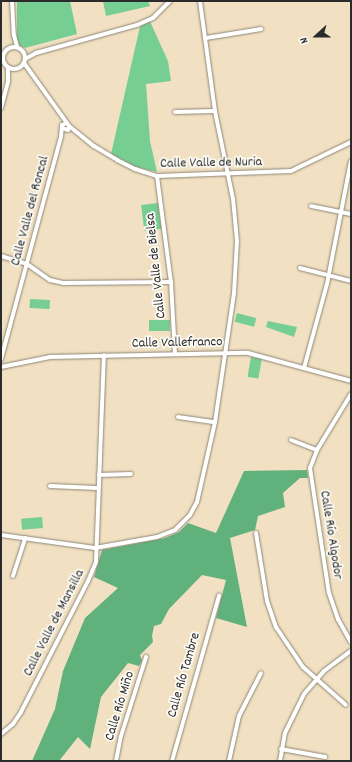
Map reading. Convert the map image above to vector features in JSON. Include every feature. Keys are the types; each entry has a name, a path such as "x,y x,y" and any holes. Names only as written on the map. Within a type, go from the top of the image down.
{"street":[{"path":"12,1 14,35 17,46 25,54 25,61 29,71 60,115 65,127"},
{"path":"25,54 36,53 137,25 153,18 170,1"},
{"path":"1,535 96,548 157,537 175,530 184,523 197,502 215,422 234,293 237,241 233,199 215,111 200,1"},
{"path":"206,38 261,29"},
{"path":"14,35 11,46 3,53 2,61 8,68 14,70"},
{"path":"11,46 17,46"},
{"path":"1,108 8,81 14,70 20,67 25,61 36,53"},
{"path":"20,67 29,71"},
{"path":"8,68 8,81"},
{"path":"175,112 215,111"},
{"name":"Calle Valle de Nuria","path":"65,127 129,166 157,176 291,171 351,142"},
{"name":"Calle Valle del Roncal","path":"1,359 65,127"},
{"path":"304,368 329,275 351,161"},
{"name":"Calle Valle de Bielsa","path":"157,176 171,282 175,353"},
{"path":"311,206 351,214"},
{"path":"1,256 27,264 50,280 62,283 171,282"},
{"path":"300,268 351,281"},
{"name":"Calle Vallefranco","path":"1,367 50,357 175,353 248,353 351,381"},
{"name":"Calle Valle de Mansilla","path":"1,734 13,724 21,712 88,581 96,562 98,475 104,355"},
{"name":"Calle Río Algodor","path":"351,394 310,462 329,593 338,619 351,642"},
{"path":"178,417 215,422"},
{"path":"291,440 316,450"},
{"path":"98,475 131,474"},
{"path":"50,486 98,488"},
{"path":"256,533 267,601 276,627 292,654 346,705"},
{"path":"13,576 25,538"},
{"name":"Calle Río Tambre","path":"172,761 219,596"},
{"path":"280,761 281,749 292,716 304,694 317,679 351,651"},
{"name":"Calle Río Miño","path":"116,761 121,736 146,657"},
{"path":"229,761 239,716 261,673"},
{"path":"281,749 326,757"}],"green space":[{"path":"17,1 70,1 77,34 25,48 17,44"},
{"path":"103,1 148,1 150,6 106,16"},
{"path":"148,17 168,61 171,81 146,84 150,141 157,172 136,167 111,154 141,22"},
{"path":"158,203 161,229 144,231 141,205"},
{"path":"30,299 50,300 50,309 30,308"},
{"path":"237,313 256,318 254,327 235,322"},
{"path":"149,320 170,320 170,331 149,331"},
{"path":"268,321 297,327 294,337 266,327"},
{"path":"251,357 262,359 258,379 248,377"},
{"path":"307,470 308,478 300,478 283,493 285,507 258,516 255,530 230,538 247,627 216,618 226,580 202,575 169,609 161,624 154,626 152,636 153,642 140,655 142,661 139,666 128,663 101,697 90,749 78,737 59,761 32,761 55,709 63,671 85,618 118,588 94,577 102,550 165,538 179,532 188,523 216,533 244,471"},
{"path":"42,517 43,528 22,530 21,519"}]}
